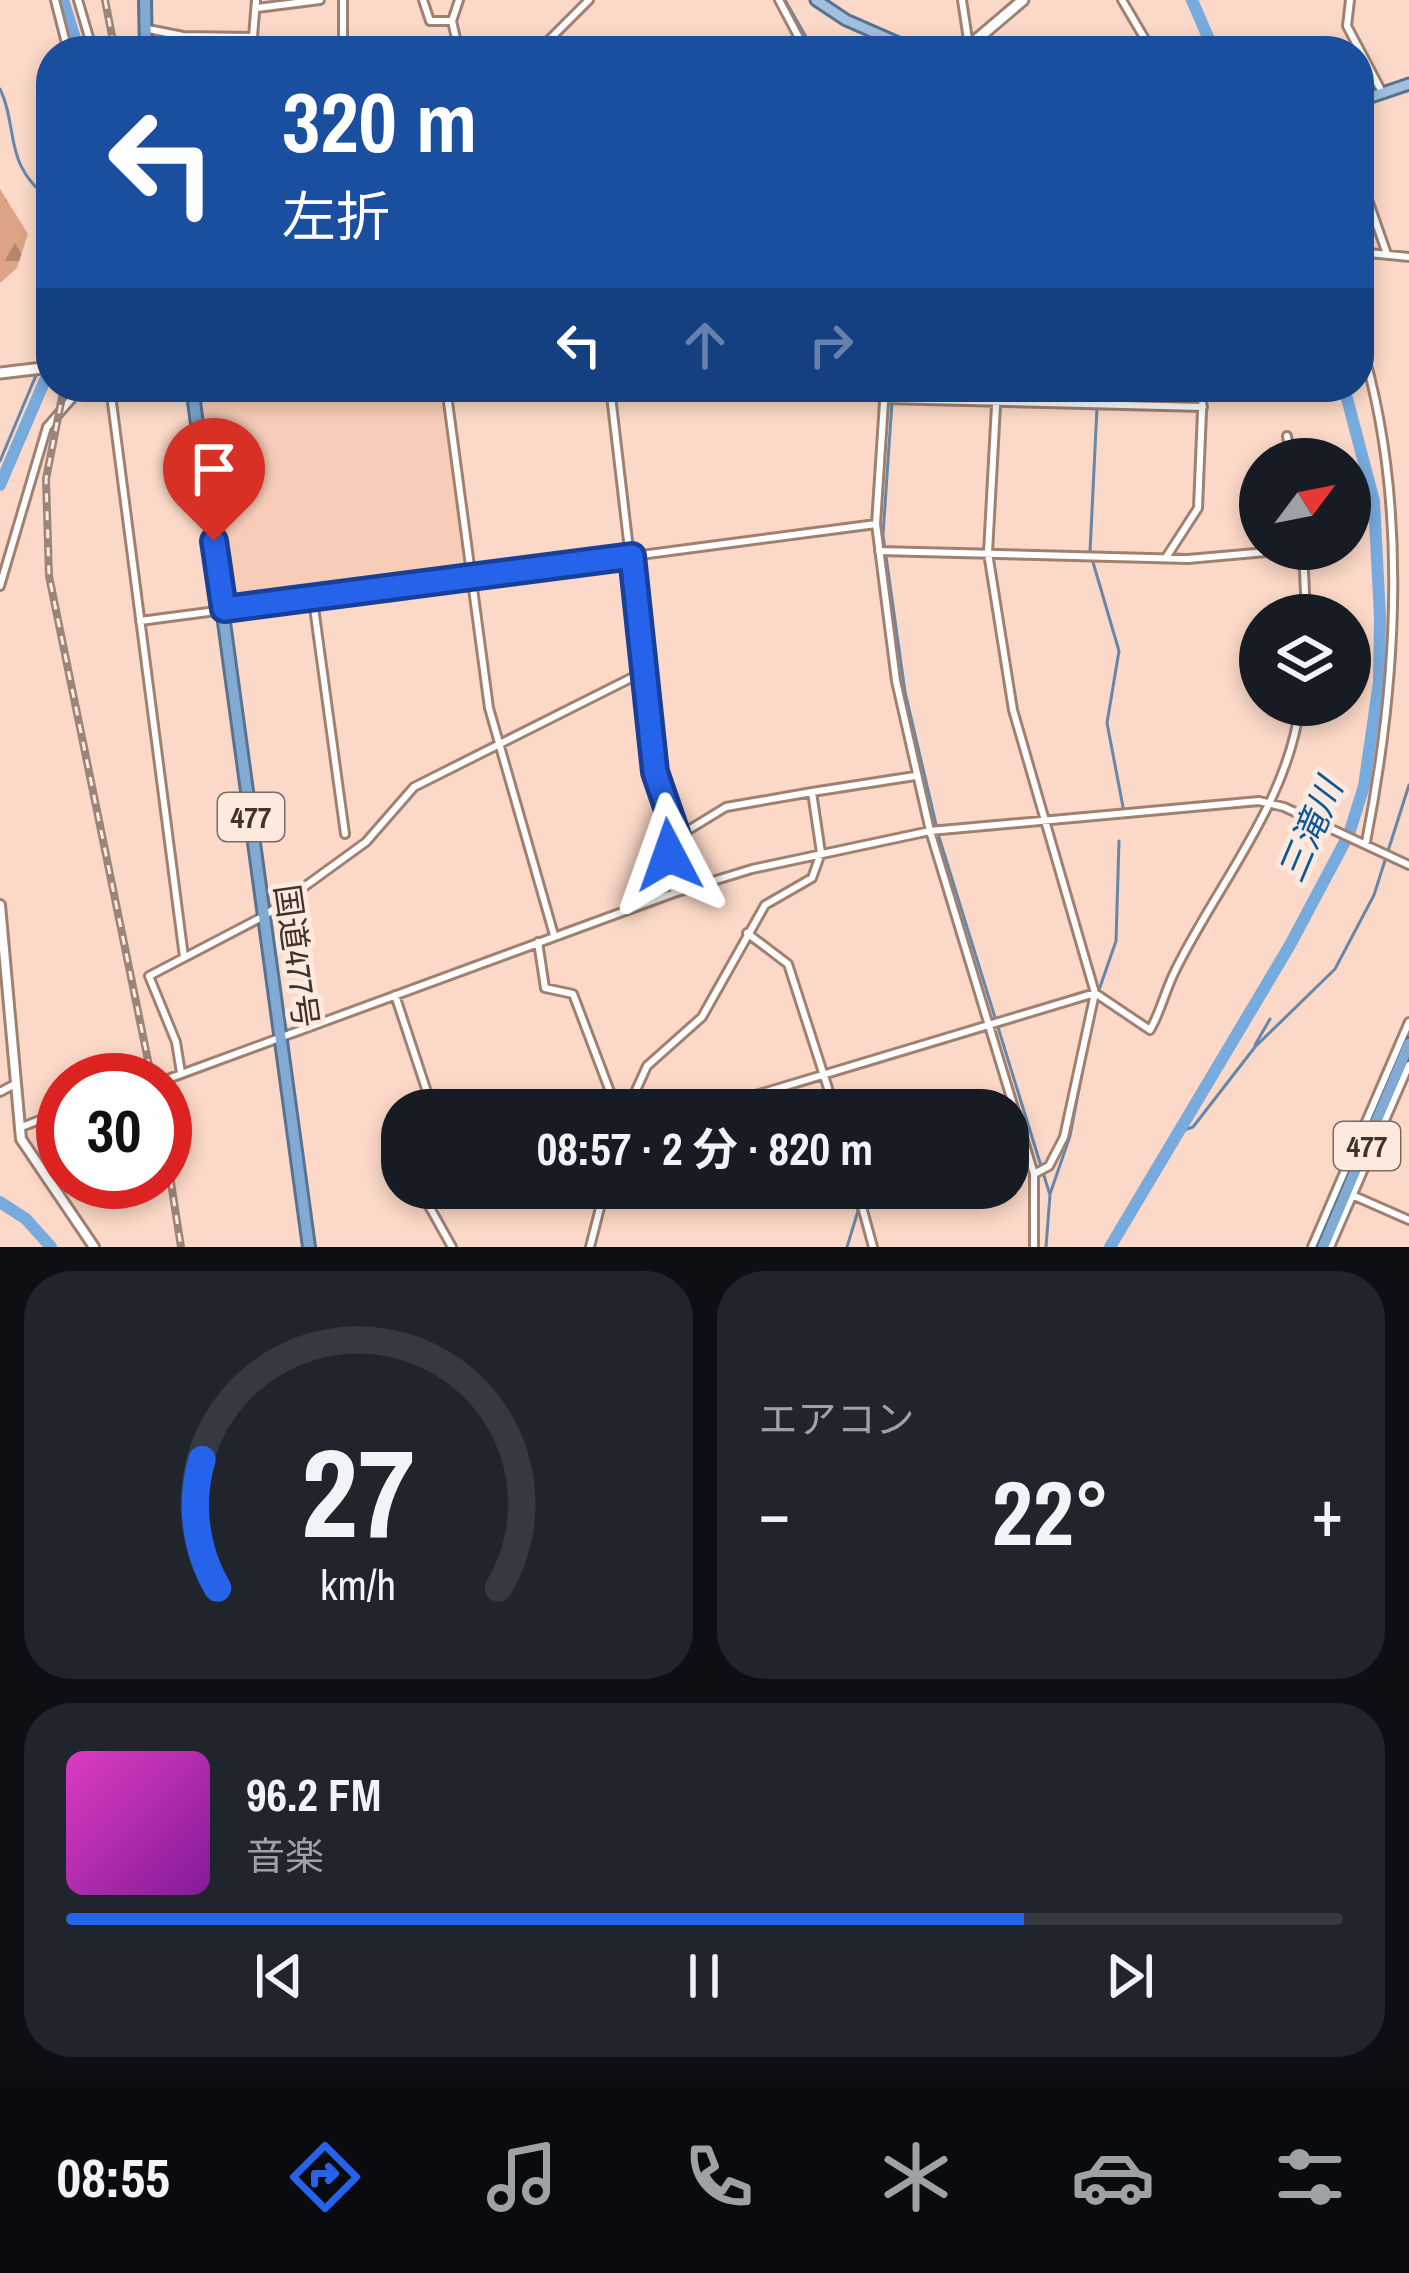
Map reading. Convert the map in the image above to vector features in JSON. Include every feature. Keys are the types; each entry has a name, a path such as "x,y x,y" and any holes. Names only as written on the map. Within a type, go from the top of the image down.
{"highway":[{"path":"145,0 145,36"},
{"name":"国道477号","path":"194,402 309,1247"},
{"name":"477","path":"1327,1247 1409,1044"}],"main road":[{"path":"816,0 882,36"},
{"path":"980,36 1023,0"},
{"path":"1374,95 1409,84"},
{"path":"0,373 36,369"}],"street":[{"path":"55,0 64,36"},
{"path":"78,0 88,36"},
{"path":"253,36 257,4 320,0"},
{"path":"343,0 343,36"},
{"path":"423,0 430,21 452,21"},
{"path":"456,36 452,21 459,0"},
{"path":"553,36 589,0"},
{"path":"779,0 798,36"},
{"path":"962,0 965,36"},
{"path":"1122,0 1143,36"},
{"path":"1350,0 1347,26 1352,36"},
{"path":"145,28 183,36"},
{"path":"1374,77 1382,92"},
{"path":"1374,217 1387,254"},
{"path":"1374,253 1409,257"},
{"path":"1365,842 1390,695 1395,513 1385,435 1374,394"},
{"path":"0,586 47,427 69,402"},
{"path":"112,402 184,957"},
{"path":"448,402 497,747 554,935"},
{"path":"612,402 647,670 655,772 677,836"},
{"path":"889,402 876,524 915,776 1038,1172 1034,1247"},
{"path":"1038,1172 1064,1138 1098,994 1013,710 988,553 996,402 1203,407"},
{"path":"1167,556 1198,508 1203,402"},
{"path":"140,621 876,524"},
{"path":"883,550 1091,556 1239,552"},
{"path":"313,600 345,834"},
{"path":"178,1053 149,976 264,916 366,842 414,788 647,670"},
{"path":"1098,994 1150,1030 1176,968 1270,802 1296,726"},
{"path":"674,893 669,855 677,836 726,807 915,776"},
{"path":"637,1089 647,1066 702,1017 765,905 808,883 821,853 812,791"},
{"path":"192,1070 674,893 821,853 935,830 1270,802 1409,865"},
{"path":"0,905 19,1128 27,1154 94,1247"},
{"path":"748,933 788,964 829,1089"},
{"path":"538,941 544,988 573,994 609,1089"},
{"path":"774,1089 1098,994"},
{"path":"395,995 426,1089"},
{"path":"1312,1247 1409,1022"},
{"path":"1409,1065 1350,1194 1409,1220"},
{"path":"0,1092 15,1084"},
{"path":"19,1128 36,1121"},
{"path":"431,1209 452,1247"},
{"path":"590,1247 599,1209"},
{"path":"863,1209 873,1247"}],"shaded area":[{"path":"198,402 443,402 465,575 228,604"}],"green space":[{"path":"0,189 28,234 17,268 0,283"}],"waterway":[{"path":"63,0 74,36"},
{"path":"785,0 805,36"},
{"name":"三滝川","path":"1192,0 1208,36"},
{"path":"0,89 18,160 36,187"},
{"path":"0,461 36,375"},
{"path":"0,485 36,401"},
{"path":"892,402 883,535 905,692 939,837 1050,1195 1046,1247"},
{"path":"1097,402 1090,552 1119,651 1107,723 1123,807"},
{"name":"三滝川","path":"1110,1247 1290,945 1349,834 1364,786 1379,682 1380,617 1374,501 1348,402"},
{"path":"1175,1133 1193,1127 1255,1047 1335,969 1374,895 1409,785"},
{"path":"1099,990 1116,941 1119,841"},
{"path":"1050,1194 1070,1136 1094,1011"},
{"path":"1255,1045 1270,1019"},
{"path":"0,1202 26,1219 51,1247"},
{"path":"847,1247 857,1209"}],"railway":[{"path":"105,0 112,36"},
{"path":"61,402 46,479 49,576 146,1053"},
{"path":"175,1209 181,1247"}],"route":[{"path":"214,541 224,609 632,556 655,772 677,836 669,855"}]}
